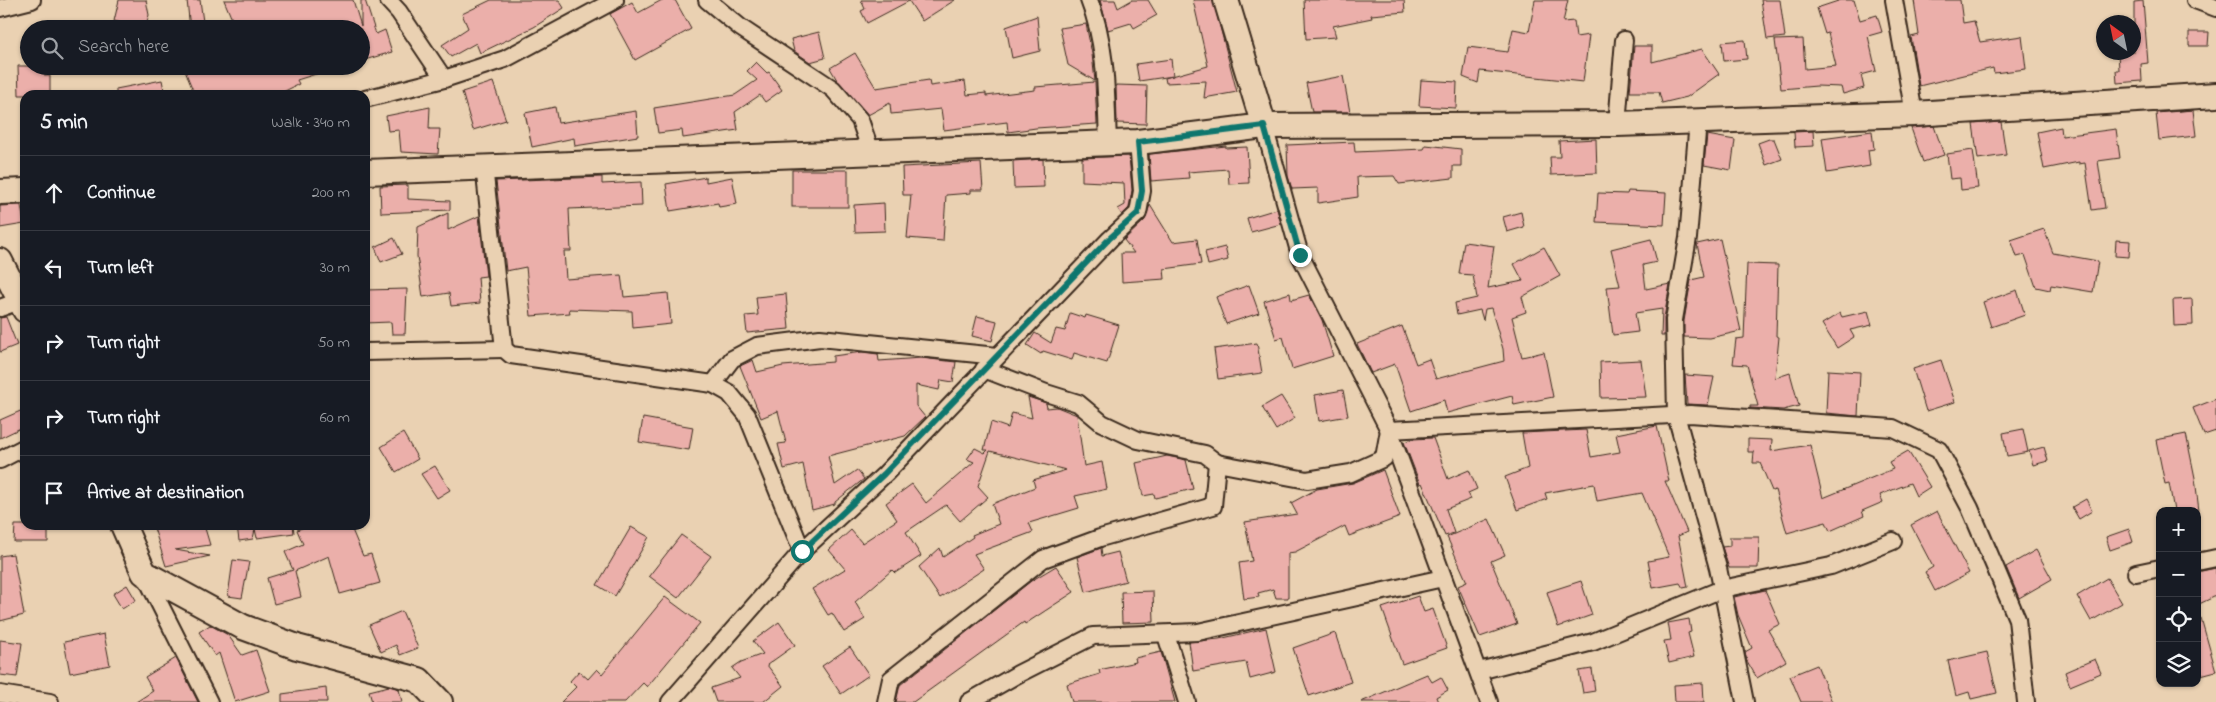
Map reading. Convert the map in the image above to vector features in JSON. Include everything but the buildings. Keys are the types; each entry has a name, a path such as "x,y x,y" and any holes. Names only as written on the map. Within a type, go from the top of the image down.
{"street":[{"path":"0,8 32,0"},
{"path":"388,0 399,12 444,79"},
{"path":"370,98 444,79 505,59 595,5 615,0"},
{"path":"707,0 741,28 833,90 860,120 871,152"},
{"path":"1089,0 1097,20 1106,80 1108,143"},
{"path":"1226,0 1300,255 1389,430 1489,702"},
{"path":"1894,0 1914,114"},
{"path":"2195,0 2216,8"},
{"path":"1617,124 1624,40"},
{"path":"370,172 1138,142 1264,126 1617,124 1914,114 2216,95"},
{"path":"1698,121 1688,238 1674,320 1676,415 1722,589 1745,702"},
{"path":"670,702 802,551 884,474 1110,238 1138,213 1142,191 1138,142"},
{"path":"484,166 504,349"},
{"path":"0,192 20,190"},
{"path":"0,261 16,306"},
{"path":"713,384 732,359 757,346 820,338 997,356"},
{"path":"370,352 504,349 511,355 713,384 729,393 747,415 802,551"},
{"path":"984,369 1078,403 1102,422 1138,440 1205,454 1217,463 1307,480 1351,473 1384,458 1389,430"},
{"path":"1389,430 1690,414 1893,428 1939,450 1970,508 2017,619 2026,702"},
{"path":"0,460 20,450"},
{"path":"886,702 891,679 1043,559 1100,538 1213,506 1217,463"},
{"path":"125,530 144,573 209,702"},
{"path":"1479,671 1593,642 1722,589 1831,566 1893,541"},
{"path":"2201,561 2216,558"},
{"path":"2136,573 2156,569"},
{"path":"144,573 242,627 296,647 420,680 440,702"},
{"path":"969,702 1018,674 1093,636 1166,635 1198,632 1443,578"},
{"path":"1166,635 1187,702"},
{"path":"0,694 50,702"}],"route":[{"path":"802,551 884,474 1110,238 1138,213 1142,191 1138,142 1264,126 1300,255"}]}
